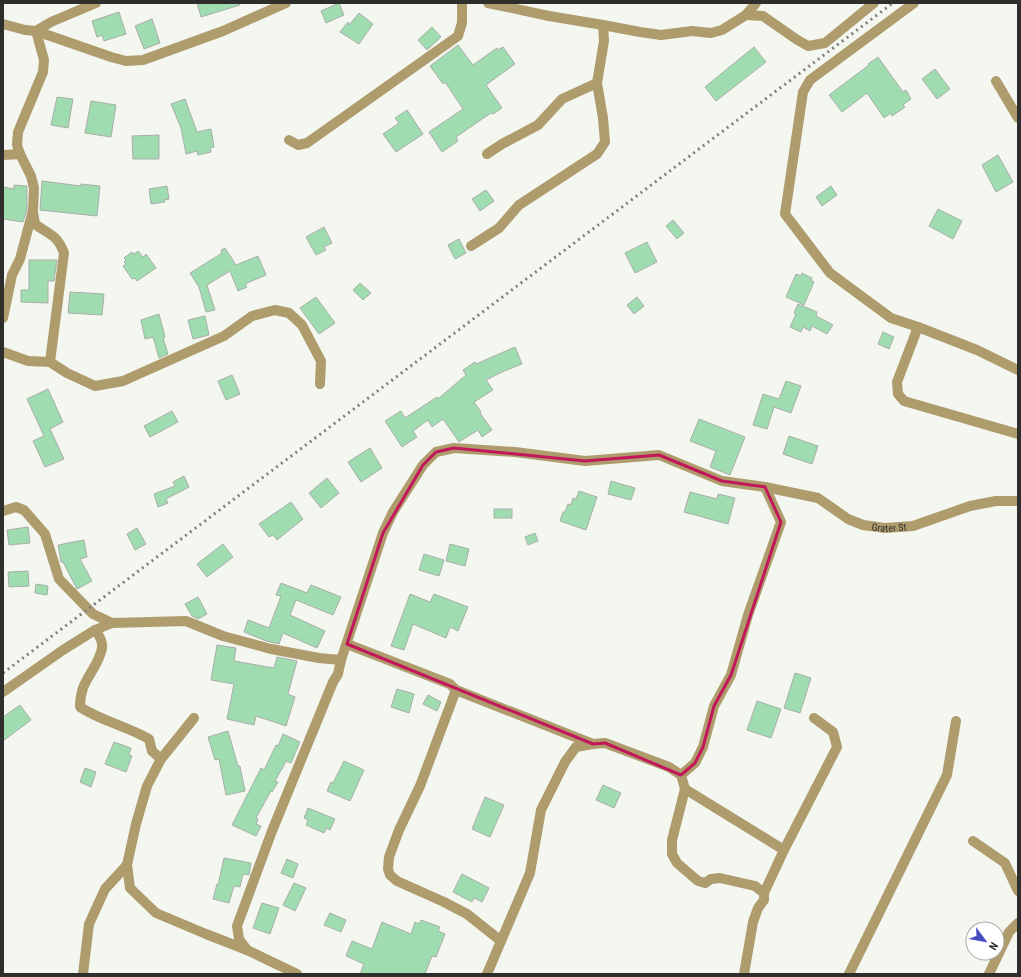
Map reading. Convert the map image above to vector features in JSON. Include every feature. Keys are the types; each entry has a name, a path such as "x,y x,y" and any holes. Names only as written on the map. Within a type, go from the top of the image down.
{"street":[{"path":"36,31 51,22 96,3"},
{"path":"3,24 25,30 36,31 126,61 143,60 223,31 286,3"},
{"path":"289,140 298,145 307,143 458,36 462,23 462,3"},
{"path":"488,3 550,16 661,35 692,31 711,33 722,30 746,15 756,3"},
{"path":"746,15 763,16 808,46 825,43 874,3"},
{"path":"914,3 810,80 806,86 803,92 785,214 830,272 891,318 977,350 1018,370"},
{"path":"471,246 499,228 519,205 597,154 605,142 603,118 597,83 604,41 603,25"},
{"path":"36,31 44,60 42,72 18,132 17,145 31,176 34,188 33,210 35,224 43,231 54,236 61,243 64,253 50,362"},
{"path":"996,81 1018,118"},
{"path":"487,154 502,144 538,125 562,99 597,83"},
{"path":"3,155 20,154"},
{"path":"3,318 12,275 20,259 33,210"},
{"path":"3,352 28,361 50,362 95,386 123,381 224,336 252,316 275,310 290,313 302,325 321,361 320,384"},
{"path":"918,327 897,382 898,394 904,401 1018,434"},
{"name":"Grater St","path":"247,950 239,939 237,926 272,831 338,674 341,660 383,533 393,512 423,465 436,452 454,448 515,452 585,462 659,455 722,481 818,498 848,519 863,525 885,528 913,526 970,506 996,501 1018,501"},
{"path":"681,775 695,763 703,746 714,706 731,675 748,615 781,522 765,488"},
{"path":"3,511 16,507 24,510 45,534 59,579 93,614 112,623"},
{"path":"3,692 63,650 95,630 112,623 186,621 222,636 271,649 319,658 341,660"},
{"path":"95,630 100,637 103,647 83,688 80,697 80,707 89,713 135,730 149,738 152,751 161,759"},
{"path":"347,644 450,684 456,690 593,744"},
{"path":"456,690 420,786 399,830 389,857 388,869 390,876 397,881 467,914 500,941"},
{"path":"194,718 161,759 147,786 126,865 130,888 156,913 247,950 297,974"},
{"path":"744,974 753,922 758,908 764,900 764,893 784,850 837,748 834,732 814,718"},
{"path":"849,974 947,775 956,721"},
{"path":"487,974 530,873 542,810 565,762 576,747 605,743 669,768 681,775 685,789 672,840 672,854 677,863 698,881 705,883 711,879 720,878 756,886 764,893"},
{"path":"685,789 784,850"},
{"path":"973,841 1005,863 1018,891"},
{"path":"83,974 89,924 105,889 126,865"},
{"path":"989,974 1009,932 1018,923"}],"highlighted area":[{"path":"454,448 585,461 659,455 722,481 765,487 781,522 731,675 714,706 703,747 695,763 681,775 605,743 593,744 347,644 383,533 423,465 436,452"}],"building":[{"path":"197,3 239,3 240,5 201,17"},
{"path":"339,3 344,15 326,23 321,11"},
{"path":"119,12 126,34 104,41 102,35 97,37 92,21"},
{"path":"359,13 373,24 359,44 340,32 348,22 349,25"},
{"path":"152,19 160,43 144,49 135,26"},
{"path":"432,27 441,37 427,50 418,40"},
{"path":"458,45 473,65 497,48 498,50 503,47 515,64 486,85 502,108 493,114 491,113 456,137 458,141 442,152 429,132 463,109 445,82 443,84 430,66"},
{"path":"754,47 766,62 716,101 705,87"},
{"path":"878,57 903,92 906,90 911,99 903,105 905,107 892,116 891,113 884,118 867,93 842,112 829,95"},
{"path":"935,69 950,89 937,99 922,79"},
{"path":"57,97 73,99 68,128 51,125"},
{"path":"185,99 197,132 211,129 214,147 210,148 211,152 198,155 197,151 186,154 181,128 171,104"},
{"path":"91,101 116,105 111,137 85,133"},
{"path":"407,110 423,134 396,152 383,134 399,123 395,118"},
{"path":"159,135 159,159 133,159 132,136"},
{"path":"998,155 1013,182 996,192 982,165"},
{"path":"42,181 81,186 81,184 100,186 97,216 40,210"},
{"path":"14,185 27,186 27,209 23,222 3,219 3,187 14,189"},
{"path":"167,186 169,199 164,200 165,202 151,204 149,189"},
{"path":"831,186 837,195 822,206 816,197"},
{"path":"486,190 494,201 480,211 472,199"},
{"path":"938,209 962,221 953,239 929,226"},
{"path":"673,220 684,233 677,239 666,226"},
{"path":"324,227 332,243 324,247 326,250 316,255 306,237"},
{"path":"459,239 466,253 455,259 448,245"},
{"path":"647,242 657,262 635,273 625,253"},
{"path":"225,248 236,265 258,256 266,275 245,284 247,287 238,291 230,271 207,285 215,310 206,312 199,287 190,273 222,253 221,250"},
{"path":"138,251 143,257 146,254 156,268 137,281 135,278 132,279 123,266 126,264 124,262 126,260 124,258 132,252 134,254"},
{"path":"29,260 57,260 54,281 48,281 48,303 21,302 21,290 29,290"},
{"path":"802,273 812,278 811,280 814,282 804,305 786,297 796,274 801,276"},
{"path":"360,283 371,293 363,300 353,290"},
{"path":"70,292 104,294 102,315 68,313"},
{"path":"316,297 335,323 319,334 300,308"},
{"path":"637,297 644,306 634,314 627,305"},
{"path":"798,304 817,312 816,316 833,325 827,334 812,326 810,331 803,327 801,332 790,327 796,314 794,313"},
{"path":"159,314 165,337 163,338 168,354 159,358 153,337 145,339 141,320"},
{"path":"205,316 209,335 193,339 188,320"},
{"path":"883,332 894,337 889,349 878,344"},
{"path":"515,347 522,364 486,380 493,390 474,402 492,430 482,437 478,430 459,442 443,419 432,427 428,420 413,431 417,437 402,447 385,421 401,411 405,418 437,397 438,399 466,375 463,370 475,362 476,364"},
{"path":"232,375 240,394 226,400 218,381"},
{"path":"786,381 801,386 791,413 774,407 767,429 753,425 763,394 779,399"},
{"path":"48,389 63,422 50,429 64,459 45,467 33,441 44,436 27,399"},
{"path":"172,411 178,422 150,437 144,426"},
{"path":"699,419 745,437 730,475 710,467 716,451 690,441"},
{"path":"789,436 818,446 812,464 783,454"},
{"path":"370,448 382,468 361,482 348,462"},
{"path":"184,476 189,487 166,499 168,503 158,507 154,494 175,486 173,482"},
{"path":"327,478 339,493 321,508 309,493"},
{"path":"611,481 635,488 631,500 608,494"},
{"path":"579,491 597,497 586,530 560,521 568,504 571,505 573,498 576,499"},
{"path":"690,492 717,499 718,494 735,498 728,524 684,512"},
{"path":"291,502 303,519 277,540 273,535 269,537 259,524"},
{"path":"494,509 512,509 512,518 494,518"},
{"path":"28,527 30,543 9,545 7,530"},
{"path":"137,528 146,544 135,550 127,534"},
{"path":"535,533 538,541 528,545 525,537"},
{"path":"84,540 87,557 80,559 92,581 77,589 63,562 61,562 58,545"},
{"path":"223,544 233,557 207,577 197,564"},
{"path":"450,544 469,549 465,566 446,561"},
{"path":"424,554 444,560 439,576 419,570"},
{"path":"28,571 29,586 9,587 8,572"},
{"path":"281,583 307,593 311,585 341,597 333,615 296,600 290,615 325,631 317,648 283,633 279,644 266,641 244,632 248,620 269,628 281,596 276,595"},
{"path":"36,584 48,586 47,595 35,593"},
{"path":"410,594 430,602 434,594 468,607 458,631 450,627 446,638 413,624 404,650 391,646"},
{"path":"198,597 207,614 198,619 192,616 185,604"},
{"path":"217,645 236,648 234,661 274,668 277,657 297,661 288,694 295,697 286,726 256,716 254,725 227,719 234,684 211,680"},
{"path":"795,673 811,678 800,713 784,708"},
{"path":"397,689 414,694 409,713 391,707"},
{"path":"428,695 441,702 437,711 423,704"},
{"path":"757,701 781,709 771,738 747,730"},
{"path":"20,705 31,720 3,741 3,717"},
{"path":"228,731 238,766 240,766 245,791 226,795 219,759 215,760 208,737"},
{"path":"283,734 300,742 291,763 286,761 275,781 278,782 272,792 271,791 256,818 258,819 256,824 261,826 256,836 232,825 261,768 264,770"},
{"path":"114,742 131,748 129,755 132,756 126,772 105,764"},
{"path":"344,761 364,770 350,801 327,791 331,782 333,783"},
{"path":"85,768 96,772 91,787 80,782"},
{"path":"603,785 621,793 614,808 596,800"},
{"path":"485,797 504,805 490,837 472,829"},
{"path":"308,808 335,819 330,830 326,828 324,833 306,825 308,820 304,818"},
{"path":"224,858 251,863 249,875 243,874 240,887 234,886 229,903 213,899 217,884 218,885"},
{"path":"287,859 298,864 293,878 281,873"},
{"path":"462,874 489,888 482,902 474,898 472,902 453,892"},
{"path":"294,883 306,888 295,911 283,905"},
{"path":"262,903 279,908 270,934 253,928"},
{"path":"330,913 346,920 341,932 324,925"},
{"path":"421,920 440,927 438,931 445,934 436,957 432,956 425,974 360,974 364,964 346,956 352,941 372,949 382,922 411,934 415,922 419,924"}],"railway":[{"path":"3,673 893,3"}]}
